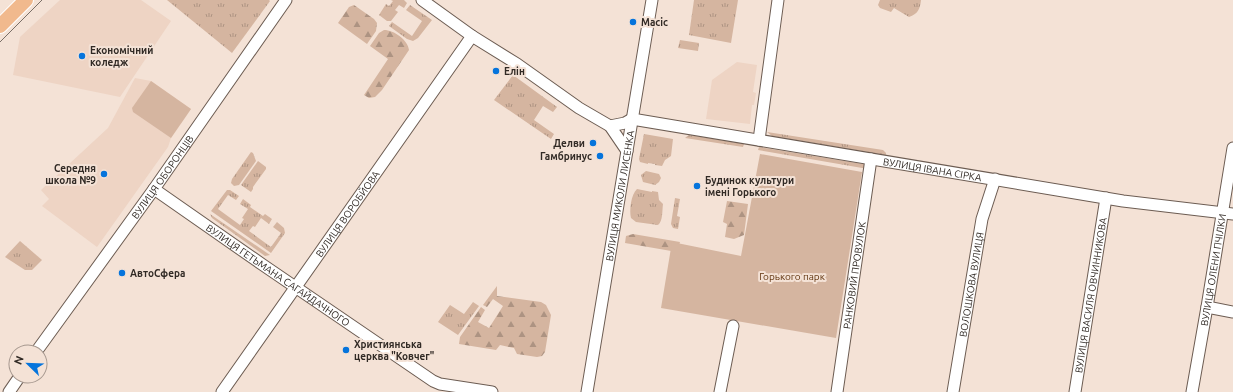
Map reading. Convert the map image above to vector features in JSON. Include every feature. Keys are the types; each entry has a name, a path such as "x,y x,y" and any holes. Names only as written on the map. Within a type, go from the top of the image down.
{"main road":[{"path":"0,26 26,0"}],"street":[{"name":"ВУЛИЦЯ ОБОРОНЦІВ","path":"42,344 154,189 286,0"},
{"path":"422,0 472,36 518,64 579,108 610,126 627,151"},
{"path":"438,0 439,12"},
{"name":"ВУЛИЦЯ МИКОЛИ ЛИСЕНКА","path":"587,392 652,0"},
{"path":"759,140 778,0"},
{"name":"ВУЛИЦЯ ВОРОБЙОВА","path":"222,392 472,36"},
{"path":"610,126 625,123 632,119"},
{"name":"ВУЛИЦЯ ІВАНА СІРКА","path":"632,119 1106,198 1228,213"},
{"name":"ВУЛИЦЯ ОЛЕНИ ПЧІЛКИ","path":"1192,392 1228,213 1233,148"},
{"name":"РАНКОВИЙ ПРОВУЛОК","path":"837,392 871,159"},
{"name":"ВОЛОШКОВА ВУЛИЦЯ","path":"953,392 982,219 995,179"},
{"name":"ВУЛИЦЯ ГЕТЬМАНА САГАЙДАЧНОГО","path":"154,189 427,378 438,388 492,392"},
{"name":"ВУЛИЦЯ ВАСИЛЯ ОВЧИННИКОВА","path":"1075,392 1106,198"},
{"path":"1208,307 1233,312"},
{"path":"720,392 733,326"}],"shaded area":[{"name":"Економічний коледж","path":"60,0 141,0 171,21 120,97 13,75 20,37"},
{"path":"737,62 757,65 753,92 756,93 754,105 752,105 750,124 706,119 712,80"},
{"name":"Середня школа №9","path":"135,78 151,81 191,109 171,138 168,147 97,247 42,206 49,199 41,190 108,128"}],"green space":[{"path":"167,0 269,0 270,1 232,53"},
{"path":"391,0 404,0 407,3 404,8 399,5 395,10 398,12 391,21 387,21 379,15 386,4 389,6 393,1"},
{"path":"694,0 738,0 731,43 689,35"},
{"path":"880,0 921,0 918,11 909,17 894,8 891,12 880,8 878,5"},
{"path":"354,5 374,19 377,23 376,31 367,44 338,23 349,7"},
{"path":"410,5 432,20 418,38 413,41 407,39 389,26 392,22 412,36 422,21 406,10"},
{"path":"384,30 388,30 400,36 408,46 409,50 382,90 375,97 369,98 364,95 388,59 370,46 379,33"},
{"path":"680,40 699,43 698,51 678,48"},
{"path":"513,75 557,107 553,112 543,106 534,120 554,134 551,139 494,100"},
{"path":"151,81 191,109 171,138 133,112 132,108"},
{"path":"767,132 883,150 886,155 772,136"},
{"path":"644,134 673,139 671,156 665,160 662,166 640,162 639,159"},
{"path":"689,135 744,144 743,147 685,138"},
{"path":"759,147 869,165 868,169 758,150"},
{"path":"251,152 253,153 256,161 239,185 234,186 231,183 232,179"},
{"name":"Горького парк","path":"760,154 862,172 836,338 661,308 672,242 741,256"},
{"path":"258,161 266,167 266,169 251,192 241,185"},
{"path":"646,171 659,174 661,178 659,182 655,185 643,182 641,175"},
{"path":"637,189 658,192 659,200 663,204 662,218 658,225 636,222 631,218 631,203 633,195"},
{"path":"227,190 230,190 239,196 236,200 228,195 218,209 240,225 244,219 242,218 248,209 240,204 243,199 251,205 250,207 263,216 265,214 272,219 269,224 261,218 255,227 253,226 249,231 271,247 281,233 273,227 277,222 284,228 285,233 271,253 211,211"},
{"path":"675,198 680,199 677,216 680,217 678,229 673,228 671,224"},
{"path":"727,201 748,204 744,235 734,239 725,237 727,224 723,222"},
{"path":"210,214 270,255 265,256 212,218"},
{"path":"633,234 680,242 677,252 625,243 626,236"},
{"path":"20,241 42,260 32,270 25,270 5,257"},
{"path":"497,286 497,296 541,302 546,305 551,315 545,352 542,356 537,357 517,354 514,348 500,345 496,350 459,344 460,337 481,307 485,310 478,322 489,328 503,306 493,299 487,307 483,305"},
{"path":"473,302 479,306 458,335 438,322 450,305 464,314"}],"tram line":[{"path":"0,42 42,0"}],"place":[{"name":"Macic","path":"633,22"},
{"name":"Економічний коледж","path":"82,56"},
{"name":"Елін","path":"496,71"},
{"name":"Делви","path":"593,143"},
{"name":"Гамбринус","path":"600,156"},
{"name":"Середня школа №9","path":"104,174"},
{"name":"Будинок культури імені Горького","path":"697,186"},
{"name":"АвтоСфера","path":"122,273"},
{"name":"Християнська церква \"Ковчег\"","path":"346,350"}]}
